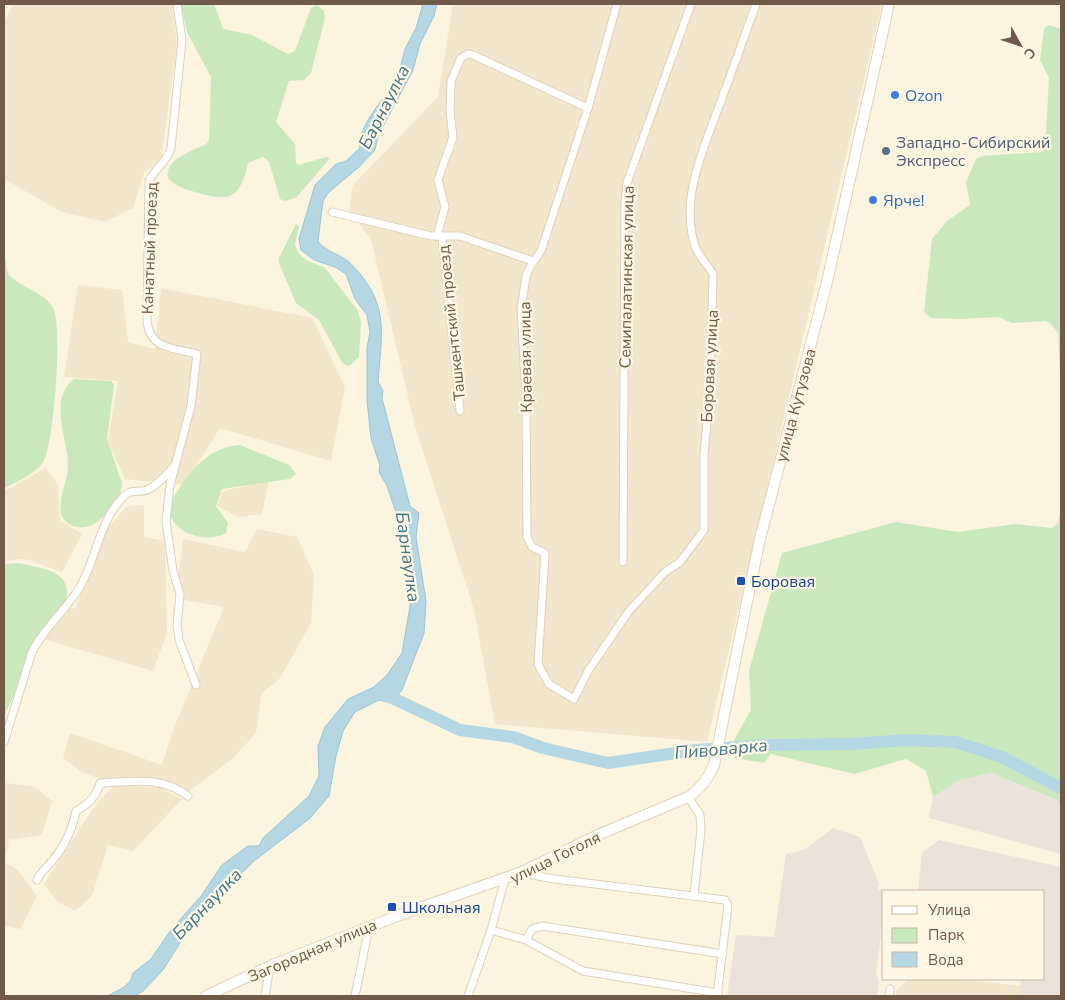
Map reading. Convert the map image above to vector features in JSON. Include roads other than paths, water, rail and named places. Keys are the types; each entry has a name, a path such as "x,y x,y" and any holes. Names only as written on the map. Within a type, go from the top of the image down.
{"main road":[{"name":"улица Кутузова","path":"688,797 708,779 714,765 759,543 827,282 889,4"},
{"name":"улица Гоголя","path":"505,879 600,834 688,797"},
{"name":"Загородная улица","path":"206,996 270,966 369,927 505,879"}],"street":[{"name":"Канатный проезд","path":"177,4 182,40 171,148 164,163 152,173 149,181 147,330 153,340 164,346 197,354 191,406 170,486 166,521 173,571 180,594 177,625 179,640 196,685"},
{"name":"Краевая улица","path":"574,699 549,684 542,673 538,659 545,553 532,547 527,537 526,396 521,309 524,282 533,261 541,251 588,108 617,4"},
{"name":"Семипалатинская улица","path":"623,562 625,202 627,183 690,4"},
{"name":"Боровая улица","path":"574,699 588,671 629,611 665,572 680,562 704,530 704,455 711,379 713,274 711,267 695,248 691,222 691,197 706,143 756,4"},
{"name":"Ташкентский проезд","path":"460,411 440,236 446,207 438,180 453,137 450,112 451,82 461,58 470,54 588,108"},
{"path":"332,212 440,236 460,236 533,261"},
{"path":"4,742 32,652 38,640 63,612 81,585 101,531 114,509 131,491 141,491 152,487 176,464"},
{"path":"37,880 69,836 76,811 86,806 96,795 100,782 161,782 176,787 188,796"},
{"path":"688,797 700,815 701,830 694,895"},
{"path":"491,930 526,940 583,971 718,995 728,906 725,900 554,879 522,872"},
{"name":"улица Гоголя","path":"468,996 491,930 505,879"},
{"path":"526,940 532,929 542,926 723,954"},
{"path":"355,996 369,927"},
{"path":"265,996 270,966"}],"water":[{"name":"Барнаулка","path":"423,4 437,4 434,16 420,44 413,70 378,136 375,150 359,167 328,193 323,201 318,241 324,247 349,262 371,290 377,304 381,332 378,382 383,391 382,398 410,506 419,513 416,537 426,601 424,633 402,690 392,703 379,700 355,712 343,731 336,756 329,796 309,819 254,861 235,880 183,938 163,970 143,991 135,996 108,996 127,985 133,973 151,959 170,931 201,896 222,865 248,846 259,846 263,838 309,796 319,776 318,746 325,727 348,699 374,687 387,675 402,653 410,606 399,521 387,486 379,472 380,466 371,438 367,401 367,348 370,332 367,315 355,299 346,274 335,267 314,260 301,250 299,239 315,185 336,164 346,161 360,148 361,136 366,123 378,105 385,99 398,76 405,49 416,28"}],"waterway":[{"name":"Пивоварка","path":"384,694 460,730 513,737 543,748 608,763 696,750 768,745 853,744 906,740 955,742 1002,757 1061,788"}],"place":[{"name":"Ozon","path":"895,95"},
{"name":"Западно-Сибирский Экспресс","path":"886,151"},
{"name":"Ярче!","path":"873,200"},
{"name":"Боровая","path":"741,581"},
{"name":"Школьная","path":"392,907"}]}
